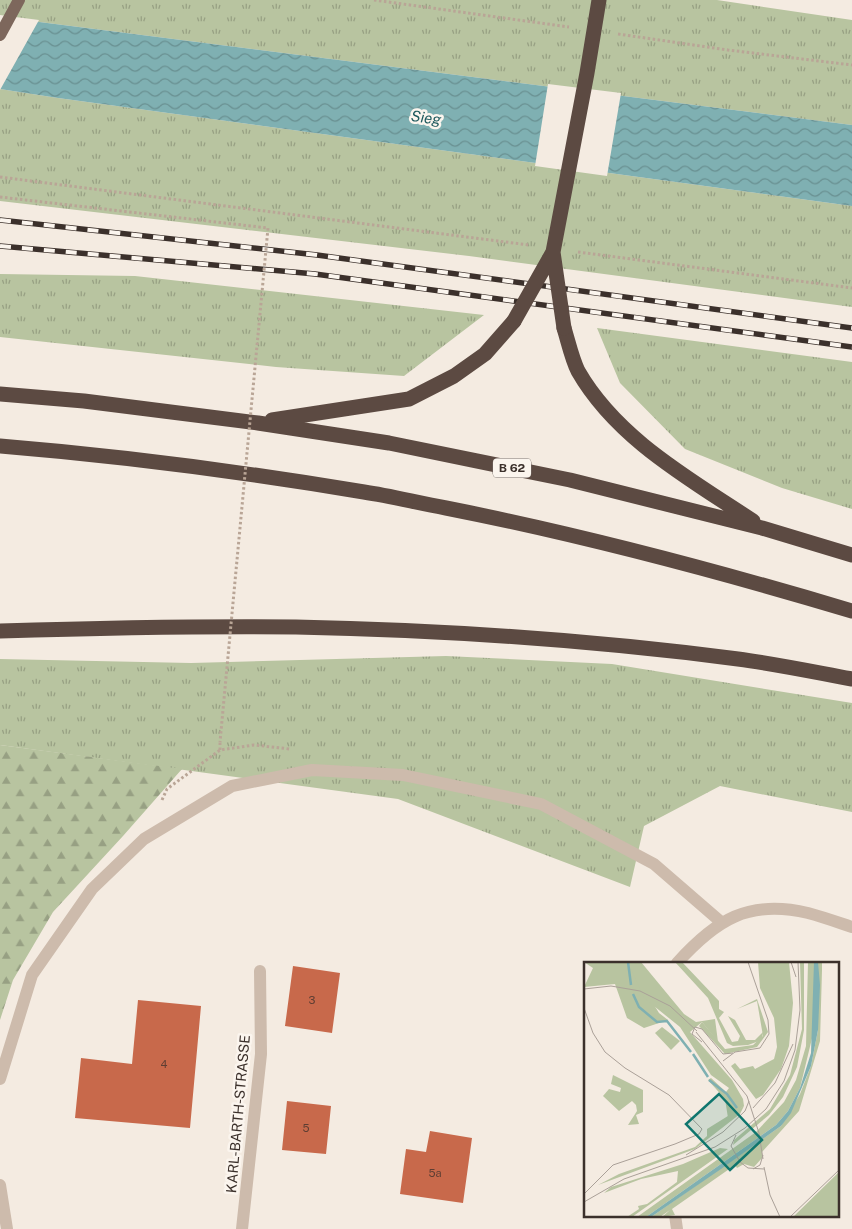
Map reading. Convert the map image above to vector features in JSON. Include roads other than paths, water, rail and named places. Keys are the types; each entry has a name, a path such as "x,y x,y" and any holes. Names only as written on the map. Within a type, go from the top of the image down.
{"highway":[{"name":"B 62","path":"258,423 409,399 454,376 485,354 514,321 553,252 599,0"},
{"name":"B 62","path":"553,252 564,328 577,369 597,400 650,452 762,528"},
{"name":"B 62","path":"0,394 84,401 258,423 389,443 570,480 762,528 852,555"},
{"path":"0,446 76,452 255,475 376,494 512,521 641,552 769,586 852,611"},
{"path":"0,631 148,627 277,627 446,633 603,644 740,659 852,679"}],"main road":[{"path":"0,35 19,0"}],"street":[{"path":"0,1079 32,976 92,889 144,839 232,786 312,770 403,775 541,804 654,864 722,922"},
{"path":"679,962 695,944 722,922 746,911 773,908 807,913 852,927"},
{"name":"KARL-BARTH-STRASSE","path":"242,1229 261,1054 260,971"},
{"path":"0,1185 7,1229"},
{"path":"675,1216 677,1229"}],"water":[{"name":"Sieg","path":"0,17 852,125 852,206 0,89"}],"railway":[{"path":"0,220 317,255 852,328"},
{"path":"0,246 315,274 852,347"}]}
